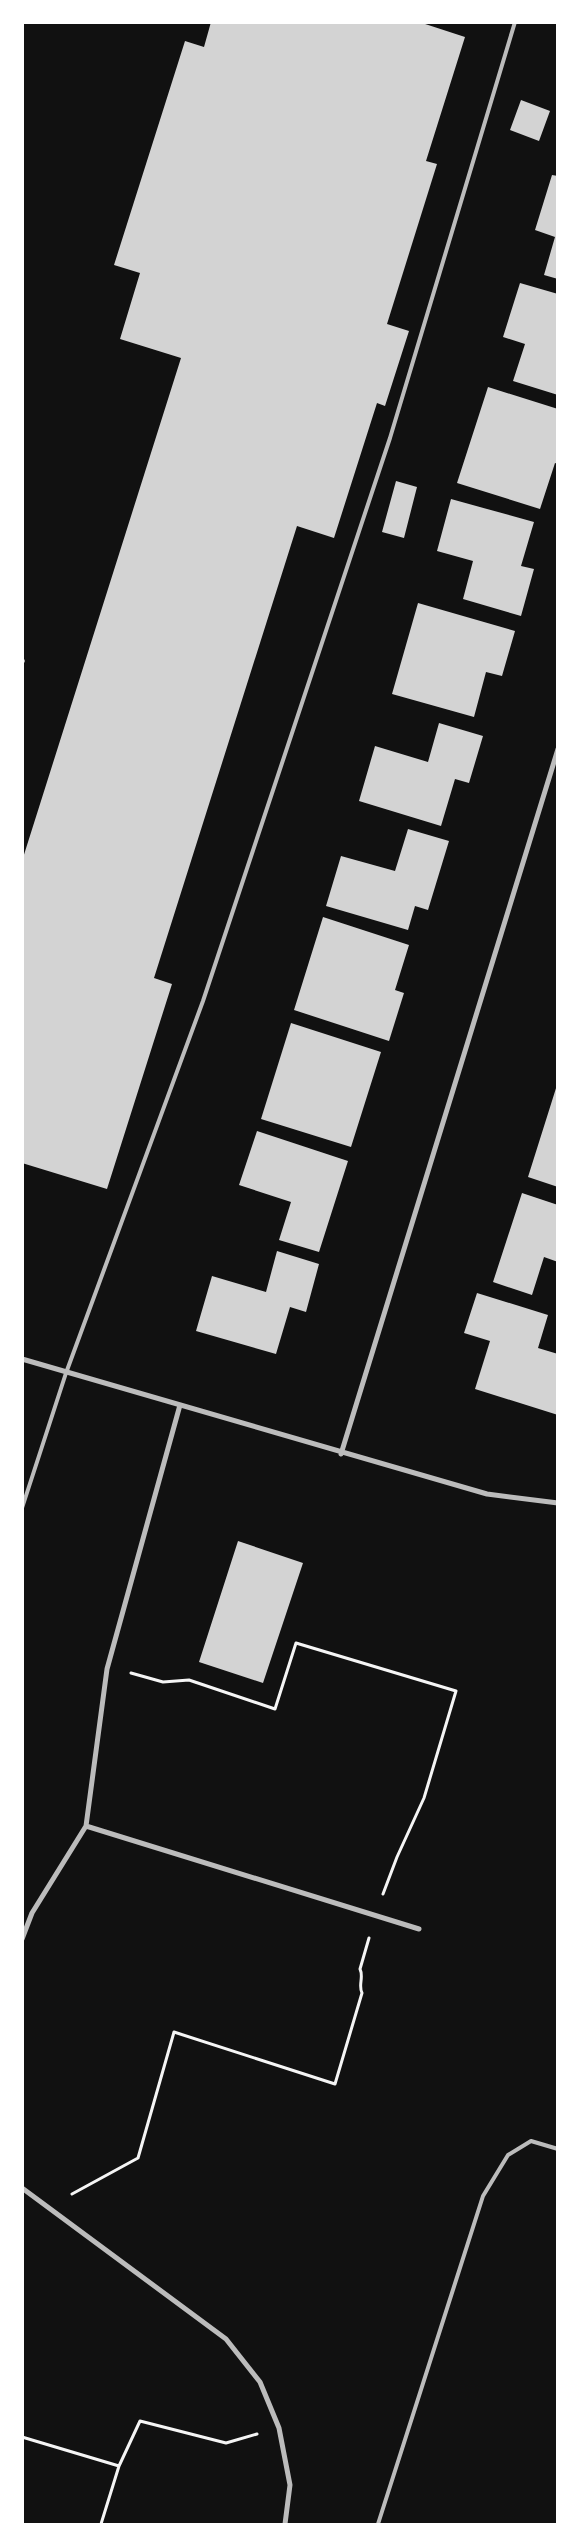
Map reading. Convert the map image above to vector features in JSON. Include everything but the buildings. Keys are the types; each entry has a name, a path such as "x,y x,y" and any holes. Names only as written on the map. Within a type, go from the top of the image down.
{"street":[{"path":"341,1454 558,749"},
{"path":"22,1359 66,1374 180,1405 341,1454 487,1494 558,1503"},
{"path":"22,1939 32,1913 86,1826 107,1669 180,1405"},
{"path":"86,1826 418,1929"},
{"path":"22,2188 226,2339 260,2382 279,2428 290,2486 285,2524"}],"lane":[{"path":"22,1508 66,1374 203,1001 390,438 515,22"},
{"path":"378,2524 483,2196 508,2155 531,2141 558,2149"}],"path":[{"path":"101,2524 119,2466 140,2421 226,2443 279,2428"},
{"path":"22,2437 119,2466"}]}
